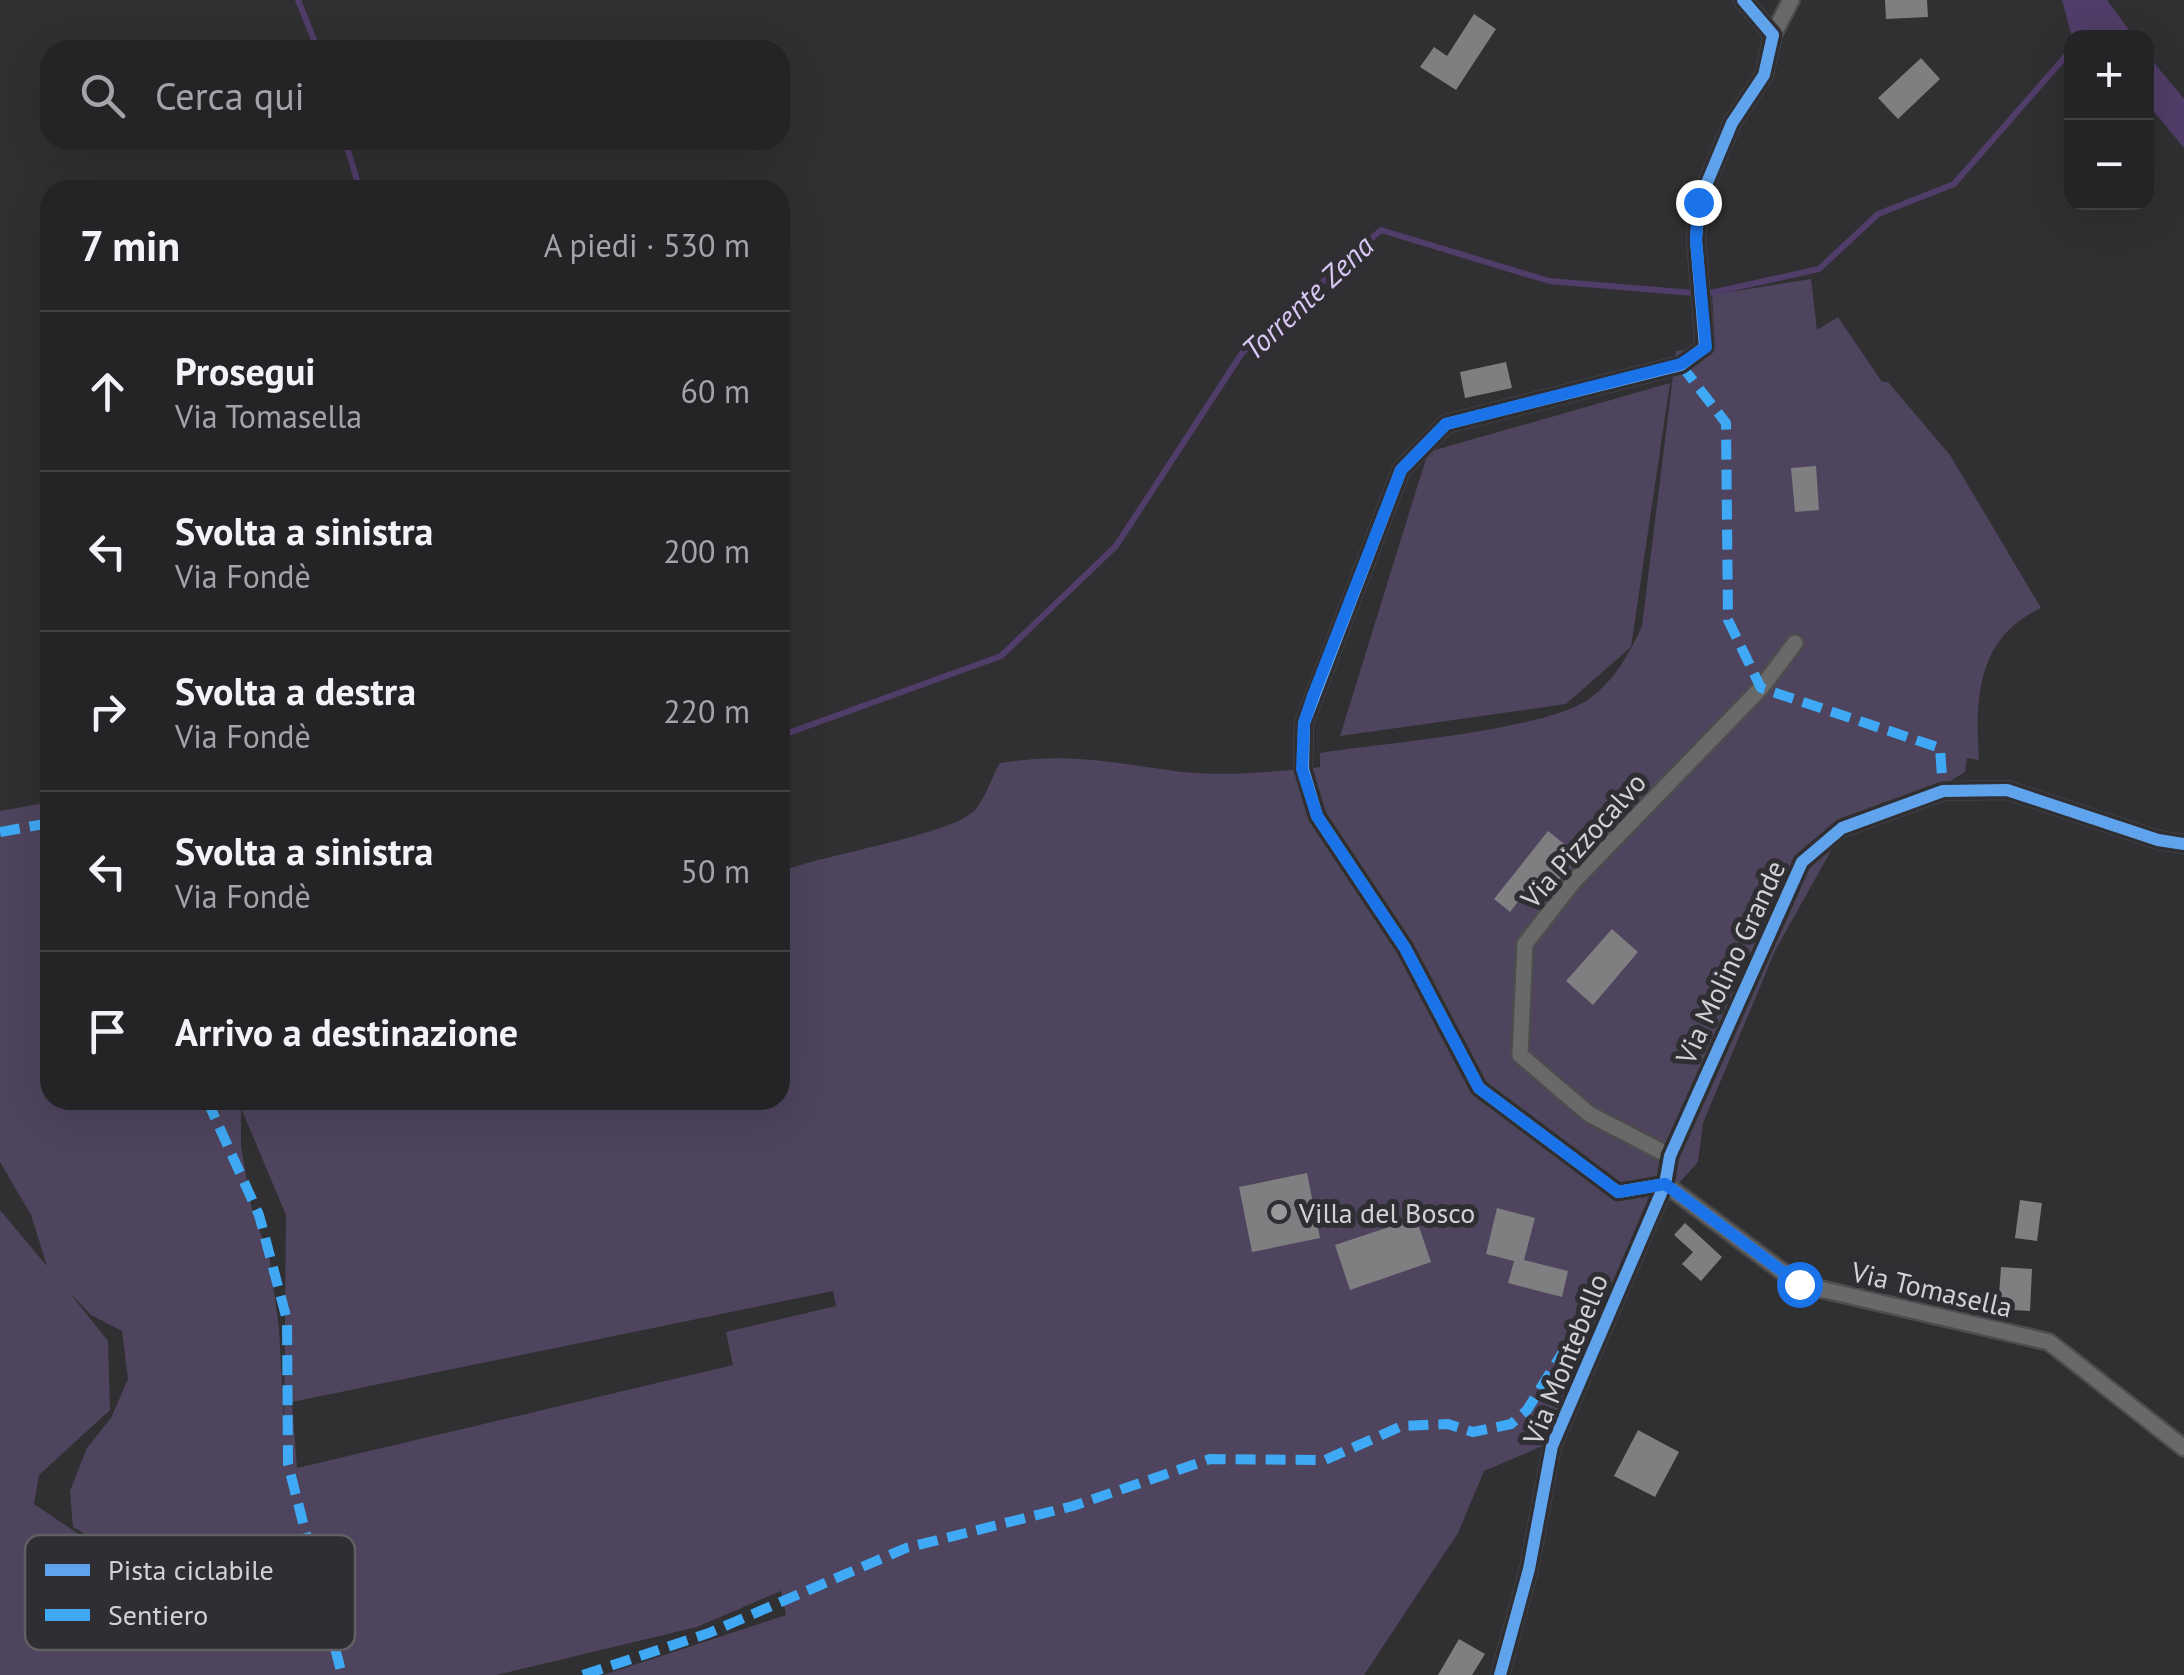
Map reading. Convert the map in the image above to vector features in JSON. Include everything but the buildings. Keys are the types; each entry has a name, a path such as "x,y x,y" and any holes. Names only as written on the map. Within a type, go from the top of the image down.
{"street":[{"path":"1743,0 1773,35"},
{"path":"1665,1184 1618,1192 1479,1088 1405,948 1317,816 1302,769 1304,738 1313,696 1401,470 1446,424 1681,364 1706,347 1696,240 1698,202 1732,123 1764,74 1773,35 1791,0"},
{"name":"Via Pizzocalvo","path":"1670,1156 1589,1114 1520,1055 1526,944 1574,880 1761,688 1795,642"},
{"name":"Via Molino Grande","path":"1665,1184 1670,1156 1802,862 1842,828 1944,791 2007,790 2158,840 2184,844"},
{"name":"Via Tomasella","path":"1665,1184 1799,1284 2049,1342 2184,1448"},
{"name":"Via Montebello","path":"1500,1675 1529,1569 1552,1446 1665,1184"}],"shaded area":[{"path":"2062,0 2107,0 2129,30 2070,30"},
{"path":"2154,63 2184,99 2184,148 2154,112"},
{"path":"1811,279 1817,330 1838,317 1882,382 1888,382 1950,455 2041,608 2004,636 1984,672 1978,714 1979,760 1967,758 1965,772 1909,806 1862,824 1833,847 1775,951 1703,1123 1698,1162 1649,1216 1564,1437 1484,1471 1458,1533 1364,1675 603,1675 786,1615 781,1591 697,1627 496,1675 0,1675 0,1210 47,1266 31,1215 0,1162 0,811 40,804 40,1110 241,1110 241,1146 251,1205 270,1261 279,1328 284,1423 286,1215 242,1110 790,1110 790,868 913,837 960,820 978,806 1000,763 1067,758 1208,774 1320,767 1320,753 1500,728 1567,710 1589,699 1620,666 1642,626 1676,351 1715,347 1712,295","holes":["833,1291 836,1306 726,1332 733,1365 297,1468 292,1402","69,1292 91,1315 122,1331 128,1379 111,1418 87,1448 70,1491 73,1527 87,1535 355,1535 355,1650 25,1650 25,1535 80,1535 34,1504 39,1475 110,1410 108,1341"]},
{"path":"1670,383 1631,647 1566,704 1340,736 1428,452"}],"waterway":[{"name":"Torrente Zena","path":"298,0 314,40"},
{"name":"Torrente Zena","path":"790,732 1001,656 1116,546 1242,353 1381,230 1549,281 1706,294 1819,269 1878,214 1954,184 2064,58"},
{"name":"Torrente Zena","path":"348,150 357,180"}],"marked path":[{"path":"1681,365 1726,423 1728,620 1761,688 1940,748 1943,791"},
{"path":"0,832 40,825"},
{"path":"212,1110 259,1215 287,1320 288,1464 306,1535"},
{"path":"583,1675 709,1633 906,1548 1073,1506 1210,1459 1325,1460 1402,1426 1448,1424 1473,1432 1511,1424 1527,1410 1574,1334 1608,1317"},
{"path":"336,1650 342,1675"}],"cycle path":[{"path":"1665,1184 1618,1192 1479,1088 1405,948 1317,816 1303,769 1304,723 1401,470 1446,424 1681,365 1705,347 1696,240 1699,202 1732,123 1764,75 1773,35 1743,0"},
{"path":"1500,1675 1529,1569 1552,1446 1665,1184 1670,1156 1802,862 1842,828 1943,791 2007,790 2158,840 2184,844"}],"place":[{"name":"Villa del Bosco","path":"1279,1212"}],"route":[{"path":"1698,202 1696,240 1706,347 1681,364 1446,424 1401,470 1304,723 1302,769 1317,816 1405,948 1479,1088 1530,1130 1618,1192 1665,1184 1799,1284"}]}
